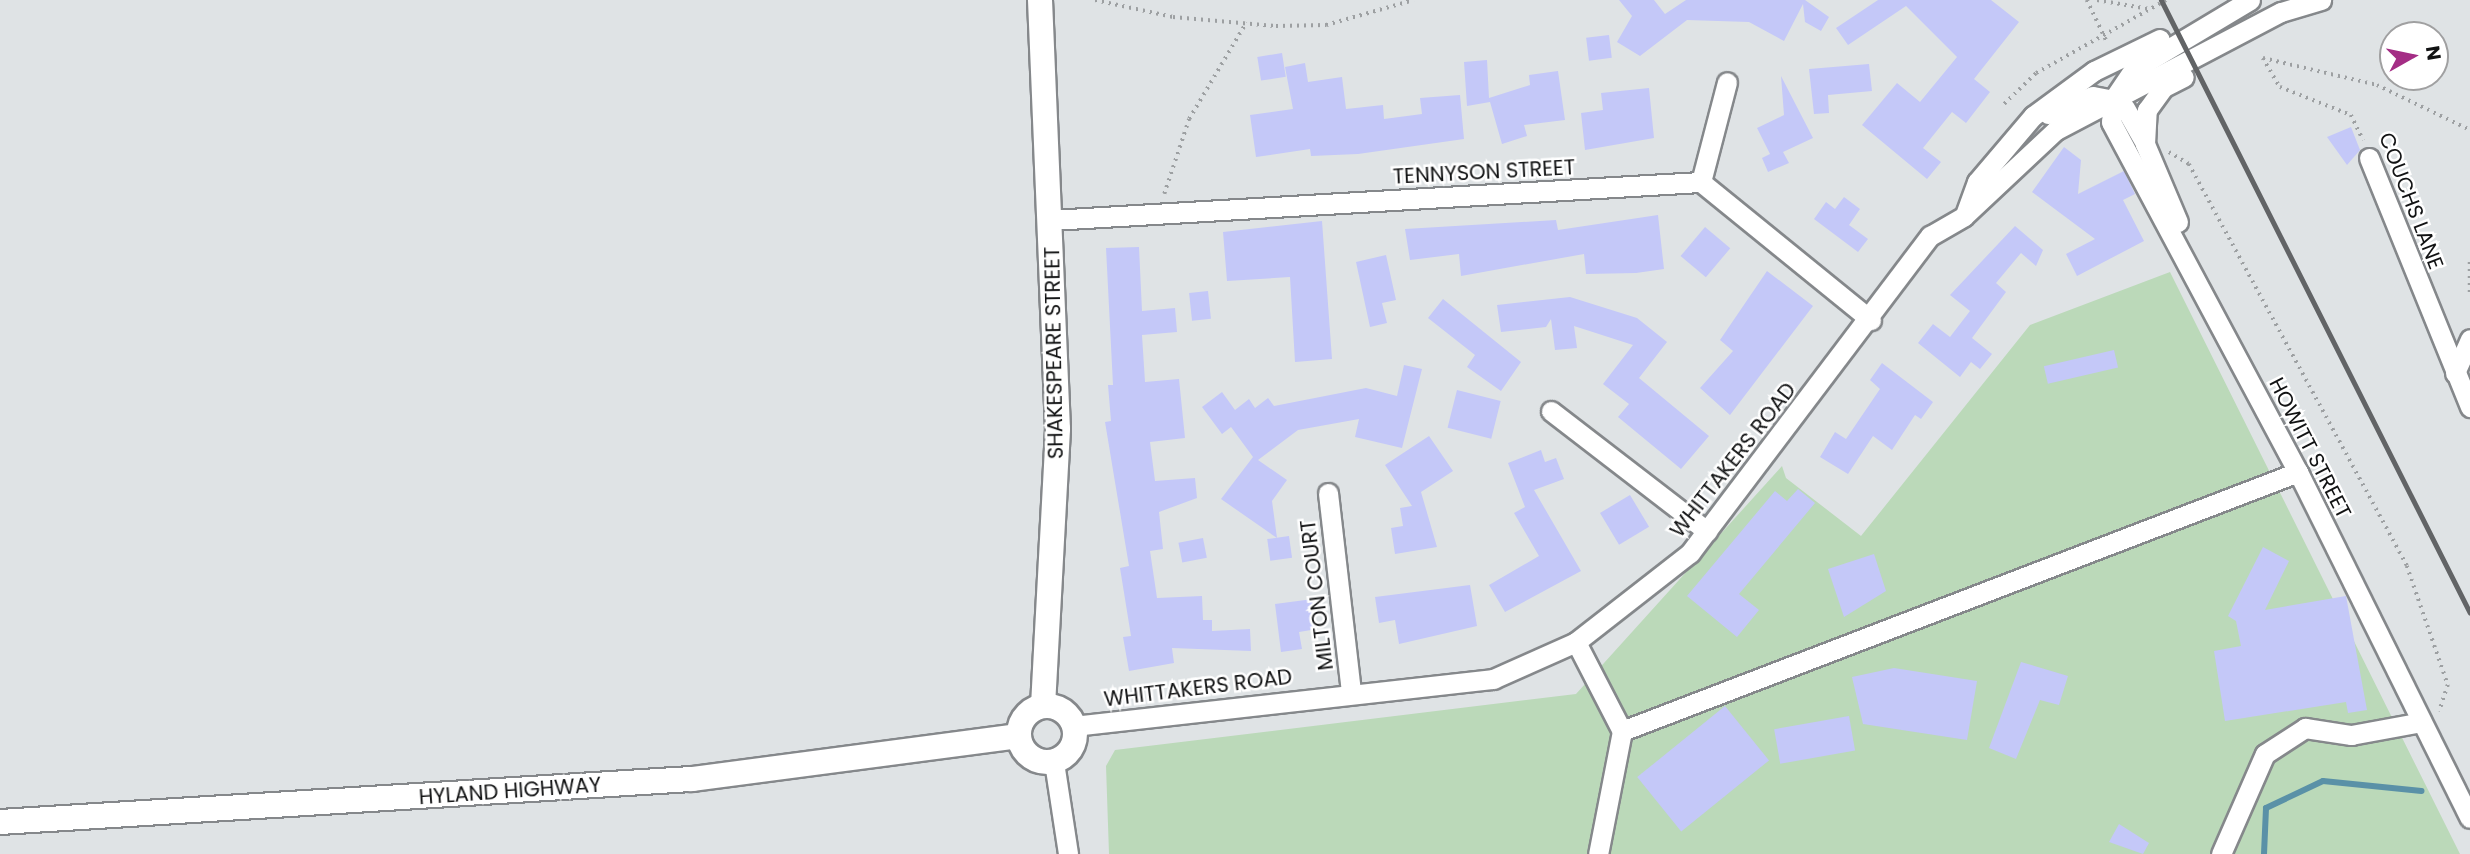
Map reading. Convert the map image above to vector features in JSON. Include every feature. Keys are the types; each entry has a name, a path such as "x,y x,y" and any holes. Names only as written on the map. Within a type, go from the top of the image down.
{"main road":[{"name":"SHAKESPEARE STREET","path":"1040,0 1058,429 1043,705"},
{"path":"1043,705 1062,710 1074,726 1073,744 1054,762 1028,755 1018,736 1024,716 1043,705"},
{"name":"HYLAND HIGHWAY","path":"0,822 692,779 1018,736"}],"street":[{"path":"1964,216 1977,183 2033,116 2118,59 2234,0"},
{"path":"2071,122 2111,122 2113,100 2154,54 2250,0"},
{"path":"2221,323 2155,147 2147,110 2164,87 2321,0"},
{"name":"WHITTAKERS ROAD","path":"1074,726 1493,679 1576,642 1622,611 1707,531 1871,320 1930,236 1964,216 2036,146 2071,122 2281,12 2321,0"},
{"path":"1727,82 1701,182 1871,320"},
{"path":"2033,116 2093,96 2113,100 2126,108 2155,147"},
{"name":"HOWITT STREET","path":"2111,122 2221,323 2428,722 2470,818"},
{"name":"COUCHS LANE","path":"2370,158 2470,407"},
{"name":"TENNYSON STREET","path":"1051,220 1701,182"},
{"path":"2455,373 2470,339"},
{"path":"1551,411 1707,531"},
{"path":"1622,731 2298,472"},
{"name":"MILTON COURT","path":"1328,493 1351,693"},
{"path":"1576,642 1622,731 1601,854"},
{"path":"2221,854 2265,754 2305,729 2351,735 2428,722"},
{"path":"1054,762 1068,854"}],"path":[{"path":"1095,0 1173,17 1326,25 1414,0"},
{"path":"2087,0 2103,36 2118,59"},
{"path":"2097,0 2151,9"},
{"path":"2004,104 2036,74 2166,0"},
{"path":"1164,213 1167,180 1189,119 1237,28 1247,21"},
{"name":"COUCHS LANE","path":"2370,158 2351,115 2284,90 2263,58 2377,85 2470,130"},
{"path":"2155,147 2189,164 2407,566 2448,685 2428,722"},
{"path":"2470,262 2470,294"}],"green space":[{"path":"2170,272 2460,854 1109,854 1106,766 1115,750 1576,694 1782,466 1786,478 1861,536 2030,325"}],"building":[{"path":"1619,0 1654,0 1665,14 1686,0 1805,0 1829,17 1821,31 1805,22 1803,4 1784,41 1749,22 1687,20 1640,56 1617,42 1632,16"},
{"path":"1878,0 1991,0 2019,22 1974,79 1990,92 1966,123 1952,112 1923,148 1941,162 1927,179 1862,125 1897,83 1920,102 1957,57 1906,6 1848,45 1836,28"},
{"path":"1609,35 1612,58 1589,61 1586,38"},
{"path":"1282,53 1286,77 1261,81 1257,57"},
{"path":"1487,60 1489,98 1530,85 1529,75 1558,71 1565,120 1524,125 1527,136 1502,144 1490,102 1467,106 1464,62"},
{"path":"1305,63 1308,82 1342,77 1346,109 1383,105 1384,119 1422,114 1420,98 1460,95 1464,139 1358,154 1311,156 1310,149 1256,157 1250,115 1293,109 1285,67"},
{"path":"1869,64 1872,91 1828,95 1829,113 1814,114 1809,69"},
{"path":"1781,76 1813,138 1783,152 1789,163 1768,172 1762,158 1770,154 1757,128 1784,115"},
{"path":"1649,88 1654,138 1585,150 1581,113 1603,110 1601,93"},
{"path":"2351,127 2360,150 2347,165 2327,137"},
{"path":"2064,147 2081,160 2078,194 2124,171 2135,194 2123,200 2144,241 2077,276 2066,254 2095,239 2032,192"},
{"path":"1844,197 1860,209 1849,225 1868,239 1858,252 1814,219 1826,202 1835,209"},
{"path":"1658,215 1664,269 1636,273 1586,274 1584,254 1461,276 1459,254 1410,260 1405,229 1556,220 1558,230"},
{"path":"1322,221 1332,359 1295,362 1290,277 1227,281 1223,232"},
{"path":"2015,226 2043,250 2036,266 2021,253 1996,283 2006,292 1972,338 1992,354 1980,369 1971,362 1960,377 1918,343 1933,324 1950,337 1970,311 1950,295"},
{"path":"1705,227 1730,248 1706,277 1681,256"},
{"path":"1139,247 1142,311 1175,308 1177,332 1142,335 1145,382 1179,379 1185,438 1150,442 1155,481 1195,478 1197,498 1159,512 1163,549 1150,551 1157,598 1202,596 1203,620 1212,620 1212,631 1250,629 1251,651 1172,648 1174,663 1129,671 1123,637 1131,636 1120,568 1129,566 1105,422 1111,421 1108,385 1113,385 1106,248"},
{"path":"1386,255 1396,300 1382,303 1387,323 1370,327 1356,262"},
{"path":"1767,271 1813,306 1730,415 1700,388 1733,351 1720,340"},
{"path":"1208,291 1211,319 1192,321 1189,293"},
{"path":"1570,297 1637,318 1667,342 1639,378 1709,436 1681,469 1618,417 1629,404 1603,384 1633,345 1574,326 1577,348 1555,350 1551,319 1546,327 1501,332 1497,305"},
{"path":"1443,299 1521,362 1501,391 1467,367 1475,355 1428,318"},
{"path":"2114,350 2118,368 2048,384 2044,366"},
{"path":"1882,363 1933,402 1921,419 1915,415 1892,450 1873,436 1848,474 1820,457 1835,432 1846,439 1880,389 1870,380"},
{"path":"1404,365 1422,369 1402,448 1355,437 1359,419 1298,430 1258,460 1287,480 1272,501 1277,538 1221,499 1253,457 1231,427 1222,434 1202,407 1222,392 1235,410 1249,399 1255,408 1268,398 1274,406 1366,388 1397,396"},
{"path":"1457,390 1501,401 1491,439 1448,428"},
{"path":"1429,436 1453,471 1421,492 1437,547 1395,554 1391,528 1403,526 1400,508 1412,506 1385,465"},
{"path":"1541,450 1545,462 1556,458 1564,479 1534,490 1581,571 1505,612 1489,585 1539,556 1514,513 1525,507 1508,463"},
{"path":"1798,489 1815,503 1739,594 1759,610 1737,637 1687,596 1775,491 1787,501"},
{"path":"1630,495 1649,527 1619,545 1600,513"},
{"path":"1289,536 1292,558 1270,561 1267,539"},
{"path":"1203,538 1207,558 1182,562 1178,543"},
{"path":"2263,547 2289,561 2265,610 2346,596 2367,710 2348,713 2346,702 2225,721 2214,651 2241,646 2236,621 2228,616"},
{"path":"1874,554 1886,591 1844,617 1828,569"},
{"path":"1470,585 1477,626 1399,644 1395,620 1379,623 1375,597"},
{"path":"1313,599 1317,629 1299,632 1302,649 1281,652 1275,604"},
{"path":"2021,662 2068,676 2059,705 2040,700 2016,759 1989,748"},
{"path":"1894,668 1977,681 1967,740 1863,724 1852,677"},
{"path":"1725,706 1769,760 1681,832 1637,777"},
{"path":"1849,716 1855,750 1780,764 1774,729"},
{"path":"2119,824 2149,843 2143,854 2109,842"}],"waterway":[{"path":"2264,854 2266,808 2323,781 2421,791"}],"railway":[{"path":"2161,0 2470,613"}]}
